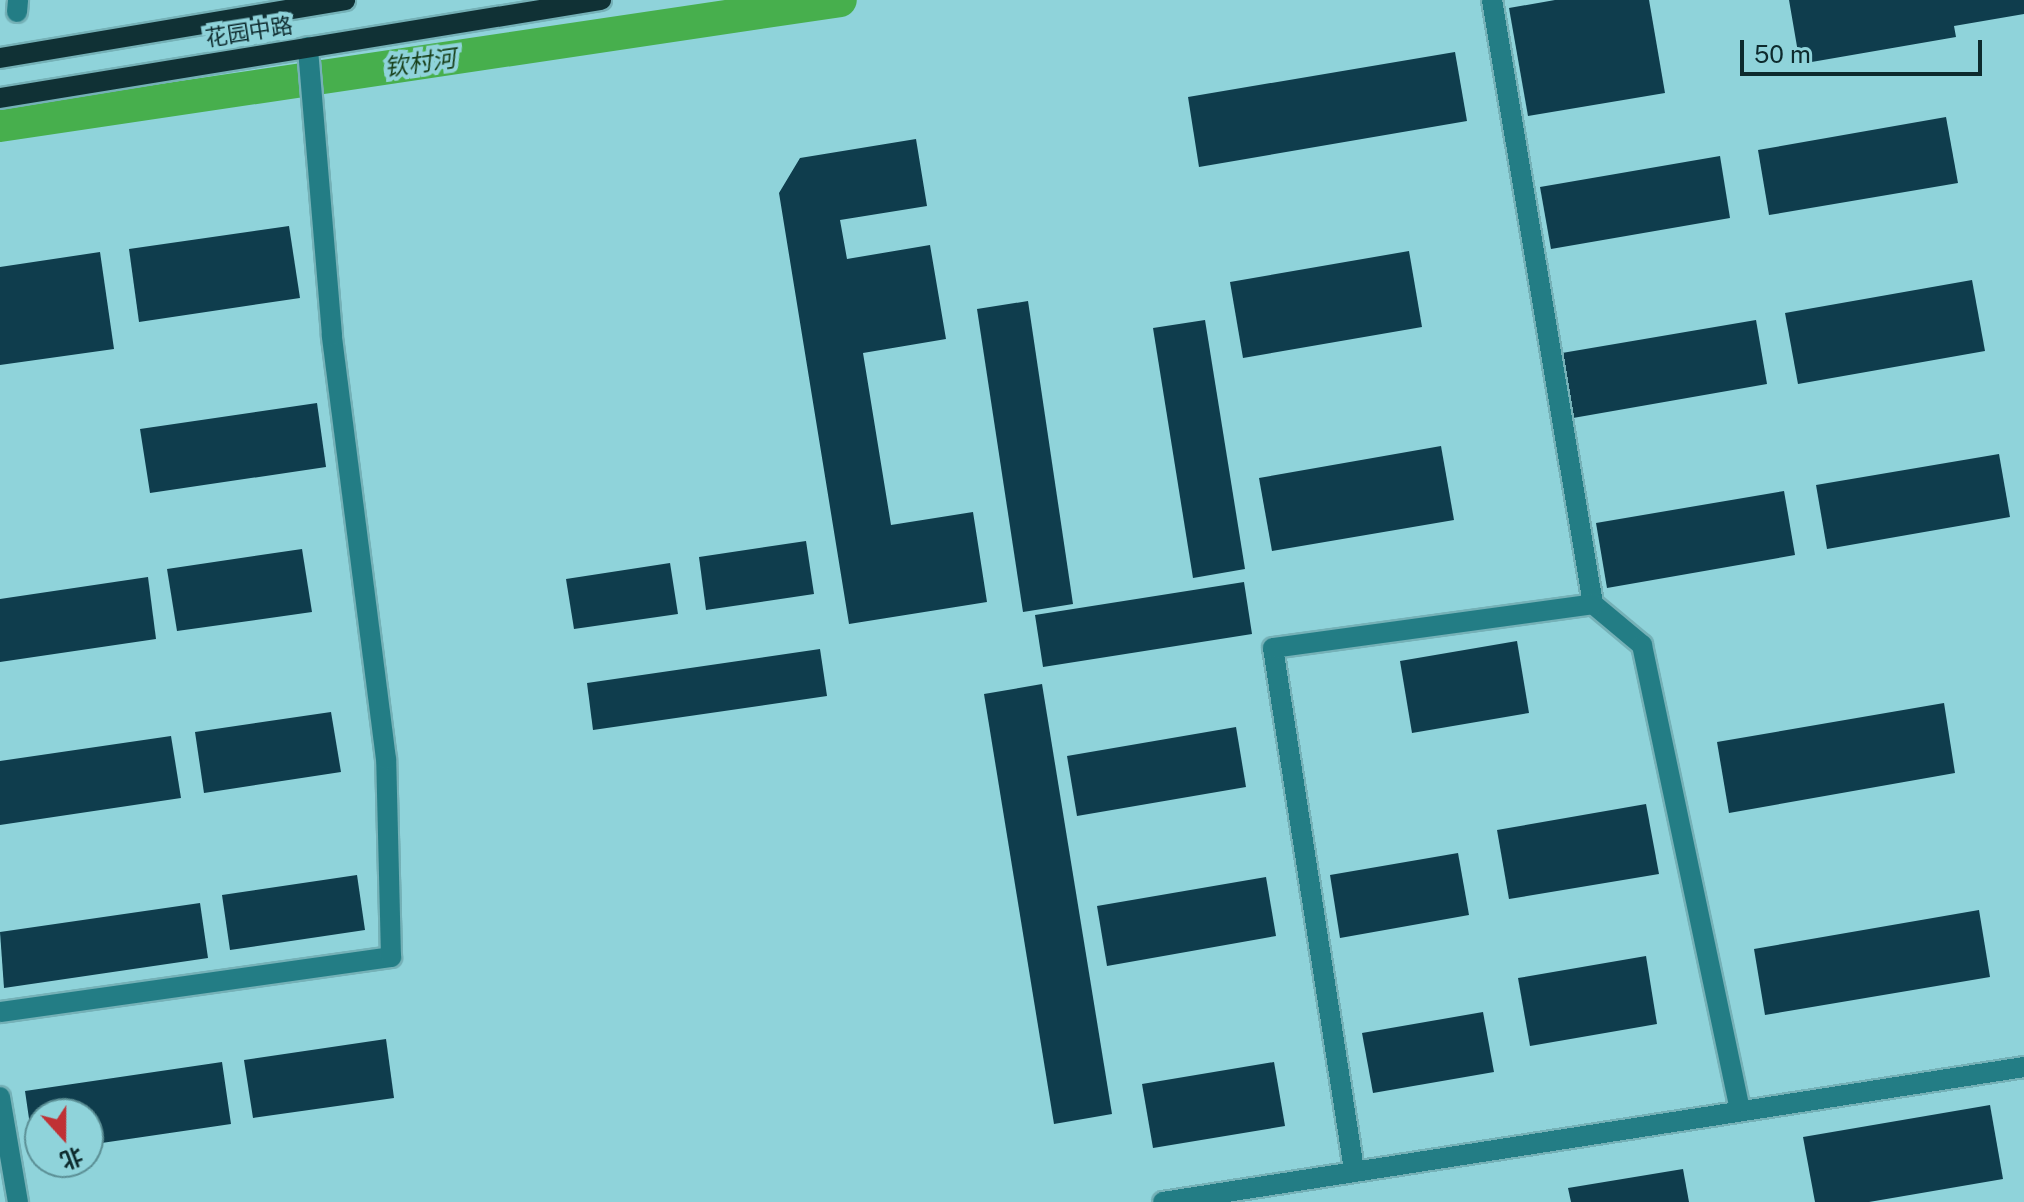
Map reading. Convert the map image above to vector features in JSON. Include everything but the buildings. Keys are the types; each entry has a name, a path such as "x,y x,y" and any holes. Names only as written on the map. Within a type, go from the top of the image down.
{"main road":[{"path":"0,58 345,0"},
{"name":"花园中路","path":"0,98 309,53 601,0"}],"street":[{"path":"1492,0 1593,604 1642,645 1740,1109"},
{"path":"0,1012 391,957 386,759 332,335 315,96 309,53"},
{"path":"1354,1170 1273,648 1593,604"},
{"path":"1163,1202 1740,1109 2024,1067"},
{"path":"0,1097 18,1202"}],"waterway":[{"name":"钦村河","path":"0,125 840,0"}]}
